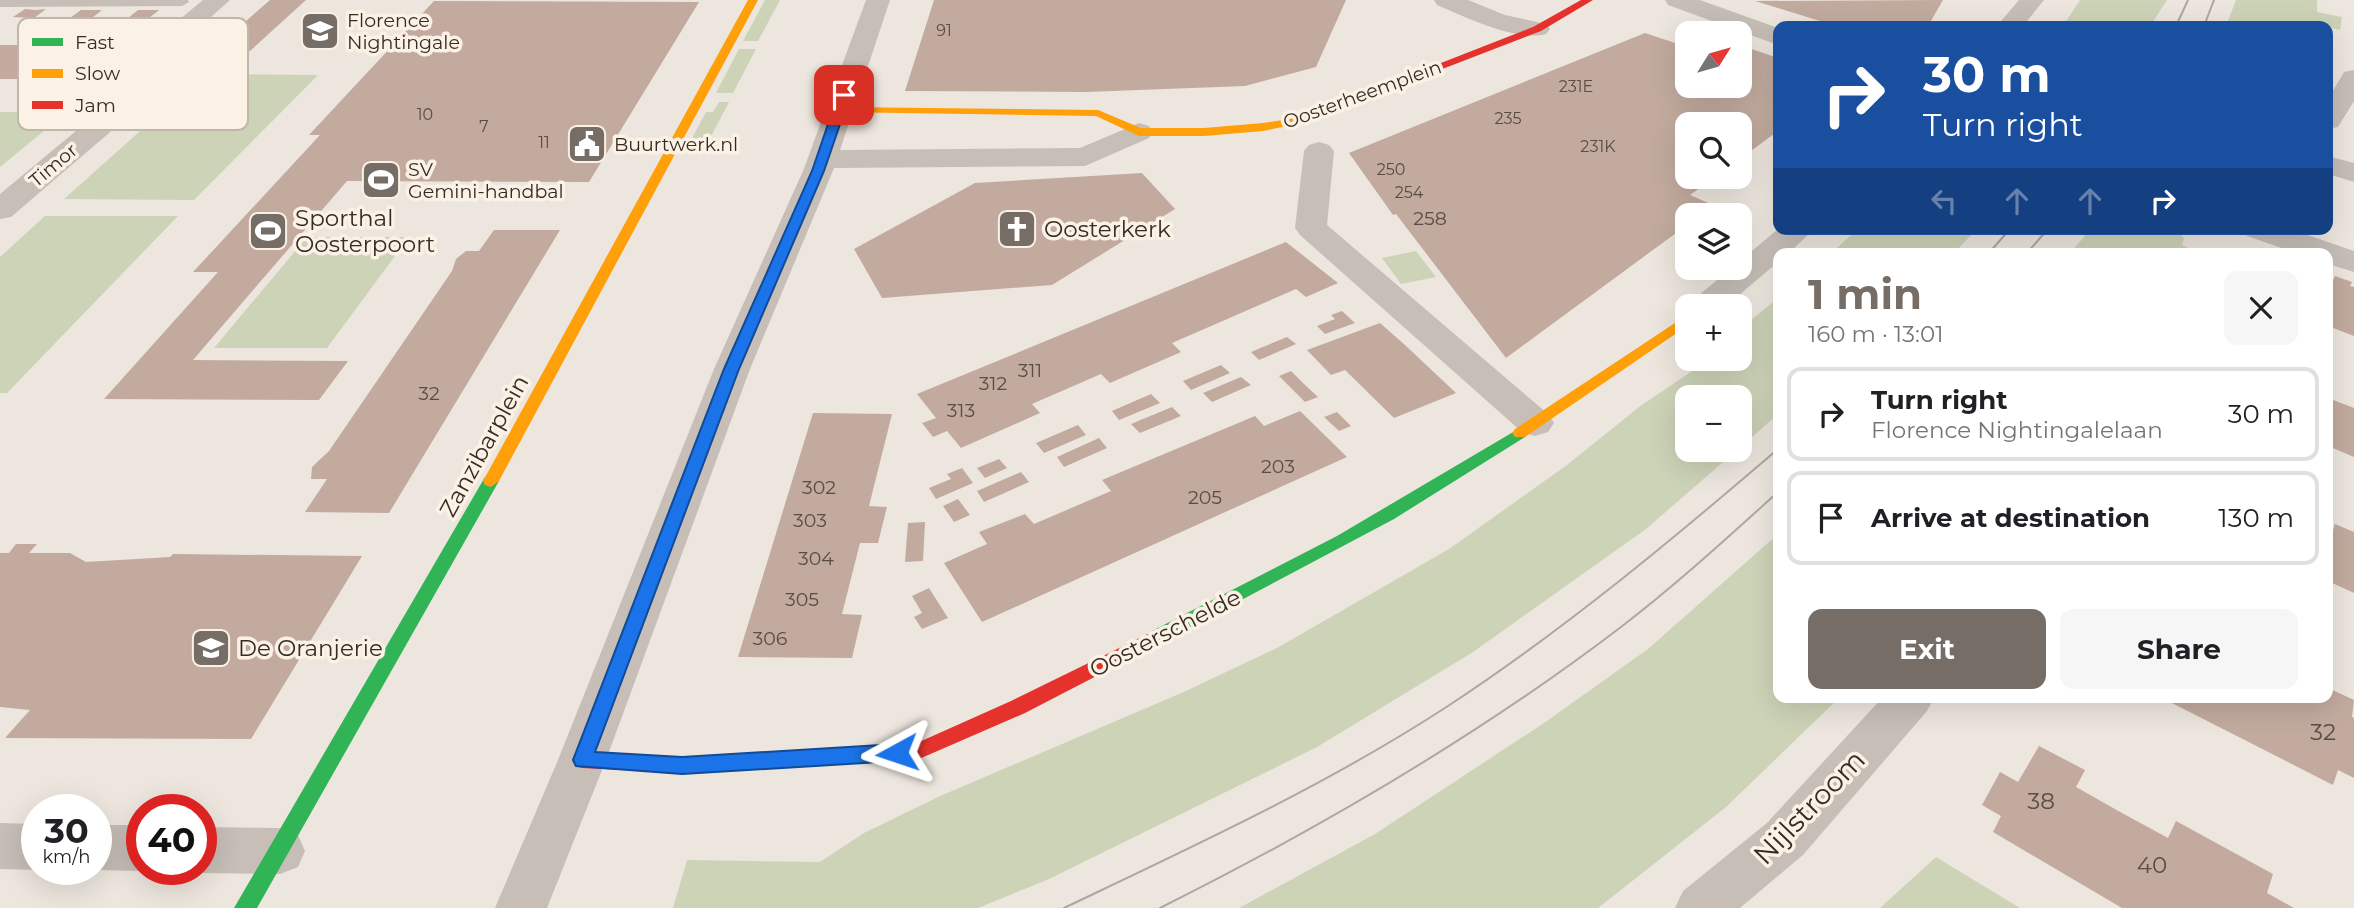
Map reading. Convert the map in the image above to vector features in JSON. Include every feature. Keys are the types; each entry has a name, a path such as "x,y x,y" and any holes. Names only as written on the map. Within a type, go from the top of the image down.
{"street":[{"name":"Timor","path":"197,18 218,0"},
{"name":"Zanzibarplein","path":"245,908 464,530 753,0"},
{"path":"521,908 583,760 732,369 822,159 878,0"},
{"path":"1446,0 1498,21 1537,29"},
{"name":"Oosterheemplein","path":"822,159 1085,157 1139,132 1204,132 1298,121 1537,29 1588,0"},
{"path":"1677,0 1773,35"},
{"path":"2014,21 2032,0"},
{"path":"2333,113 2354,78"},
{"name":"Oosterheemplein","path":"839,110 1098,113 1139,132"},
{"name":"Timor","path":"0,210 95,130"},
{"name":"Oosterheemplein","path":"1319,151 1311,228 1535,423"},
{"path":"2333,166 2354,173"},
{"path":"1775,248 1791,235"},
{"path":"2274,235 2312,248"},
{"path":"1720,294 1773,250"},
{"path":"2333,255 2354,262"},
{"name":"Oosterschelde","path":"583,760 682,765 919,751 1018,707 1244,593 1448,482 1675,327"},
{"name":"Nijlstroom","path":"1701,908 1785,839 1907,703"},
{"path":"0,846 21,846"},
{"path":"217,850 280,851"}],"lane":[{"path":"0,3 182,2"}],"green space":[{"path":"765,0 780,0 758,41 743,41"},
{"path":"2080,0 2167,0 2153,21 2066,21"},
{"path":"2236,0 2317,0 2317,12 2342,17 2340,30 2333,28 2333,21 2228,21"},
{"path":"739,49 756,49 733,93 716,93"},
{"path":"248,74 318,75 194,200 64,199 141,130 248,130"},
{"path":"719,102 729,102 707,144 689,144 706,112 713,112"},
{"path":"0,112 18,112 18,130 45,130 0,167"},
{"path":"45,216 178,216 7,393 0,393 0,257"},
{"path":"1851,235 1971,235 1959,248 1837,248"},
{"path":"2086,235 2182,235 2184,239 2182,245 2188,248 2074,248"},
{"path":"307,237 409,237 327,348 214,348"},
{"path":"1416,251 1436,277 1401,284 1382,258"},
{"path":"1773,302 1773,418 1752,437 1752,385 1675,385 1675,462 1723,462 1646,529 1473,652 1317,747 1049,879 978,908 673,908 687,860 820,862 864,833 938,797 1186,691 1277,648 1449,549 1567,465 1639,407 1692,371 1752,371 1752,319"},
{"path":"1773,538 1773,703 1834,703 1726,807 1598,908 1239,908 1375,834 1544,723 1648,649"},
{"path":"1936,857 2020,908 1880,908"}],"building":[{"path":"270,0 306,0 250,51 248,19"},
{"path":"934,0 1346,0 1316,67 1245,86 1086,92 905,91"},
{"path":"1943,0 1931,21 1820,21 1755,1"},
{"name":"Sporthal Oosterpoort","path":"434,1 699,2 589,182 347,181 193,360 348,361 319,400 104,399 218,272 193,272 320,135 309,135"},
{"path":"25,9 46,9 34,18 13,17"},
{"path":"81,10 102,10 92,18 70,18"},
{"path":"138,10 159,10 149,18 128,18"},
{"path":"1645,33 1675,43 1675,98 1752,98 1752,49 1773,56 1773,135 1752,150 1752,112 1675,112 1675,189 1698,189 1690,195 1708,203 1675,203 1675,234 1506,358 1396,214 1393,215 1349,153"},
{"path":"0,45 18,45 18,79 0,79"},
{"name":"Oosterkerk","path":"1142,173 1175,209 1052,285 882,298 854,249 975,183"},
{"path":"494,230 560,230 389,513 305,512 327,479 311,479 312,467 329,451 452,271 456,259 466,251 479,251"},
{"path":"1286,242 1338,283 1306,297 1296,289 1172,343 1181,352 1110,383 1101,374 1032,404 1040,413 961,448 947,431 933,437 922,423 936,418 917,394"},
{"path":"2335,276 2352,282 2350,286 2354,287 2354,336 2333,328"},
{"path":"1342,311 1355,323 1325,334 1317,326 1335,319 1331,315"},
{"path":"1380,323 1456,393 1394,418 1345,370 1331,375 1307,350"},
{"path":"1287,337 1296,344 1259,360 1251,352"},
{"path":"1221,365 1230,373 1191,390 1183,381"},
{"path":"1291,371 1318,397 1305,402 1279,376"},
{"path":"1241,377 1251,385 1212,402 1203,393"},
{"path":"1151,394 1160,403 1119,420 1112,411"},
{"path":"2333,400 2354,408 2354,457 2333,448"},
{"path":"1172,407 1181,416 1140,433 1131,424"},
{"path":"1300,411 1347,457 982,622 944,563 987,544 979,532 1025,514 1034,524 1111,491 1102,480 1255,416 1264,426"},
{"path":"1337,412 1351,426 1339,431 1324,417"},
{"path":"813,413 892,414 869,506 887,507 878,543 860,543 842,614 862,615 852,658 738,657"},
{"path":"1078,425 1086,435 1044,453 1036,443"},
{"path":"1099,438 1107,448 1064,467 1057,457"},
{"path":"999,459 1007,468 985,478 977,468"},
{"path":"962,468 973,483 936,499 929,488 951,479 947,474"},
{"path":"1021,472 1029,482 984,502 977,491"},
{"path":"958,499 970,515 954,522 943,506"},
{"path":"925,522 923,561 905,562 908,523"},
{"path":"2335,524 2354,532 2354,593 2333,583"},
{"path":"16,544 37,544 29,553 70,553 86,562 170,557 173,554 362,556 251,739 5,738 30,710 0,707 0,553 9,553"},
{"path":"929,588 948,618 922,629 914,617 922,613 912,596"},
{"path":"2333,690 2354,700 2354,778 2338,770 2333,785 2172,703 2333,703"},
{"path":"2039,746 2085,770 2076,787 2122,813 2168,838 2176,821 2273,874 2267,893 2294,908 2122,908 1993,832 2001,816 1982,805 2000,772 2018,782"}],"tram line":[{"path":"2178,21 2188,0"},
{"path":"2206,21 2214,0"},
{"path":"1993,248 2005,235"},
{"path":"2031,248 2043,235"},
{"path":"1064,908 1308,788 1448,706 1617,583 1773,453"},
{"path":"1160,908 1339,812 1455,743 1511,706 1641,611 1773,496"}],"traffic: fast":[{"path":"1158,636 1388,515 1520,433"},
{"path":"245,908 491,481"}],"traffic: slow":[{"path":"491,481 753,0"},
{"path":"839,110 1098,113 1139,132 1204,132 1263,127 1298,121 1319,113"},
{"path":"1520,433 1675,327"}],"traffic: jam":[{"path":"1319,113 1537,29 1588,0"},
{"path":"582,760 682,765 919,751 1018,707 1158,636"}],"place":[{"name":"Florence Nightingale","path":"320,31"},
{"name":"Buurtwerk.nl","path":"587,144"},
{"name":"SV Gemini-handbal","path":"381,180"},
{"name":"Oosterkerk","path":"1017,229"},
{"name":"Sporthal Oosterpoort","path":"268,231"},
{"name":"De Oranjerie","path":"211,648"}],"route":[{"path":"844,95 818,171 732,369 583,760 682,765 897,753"}]}
